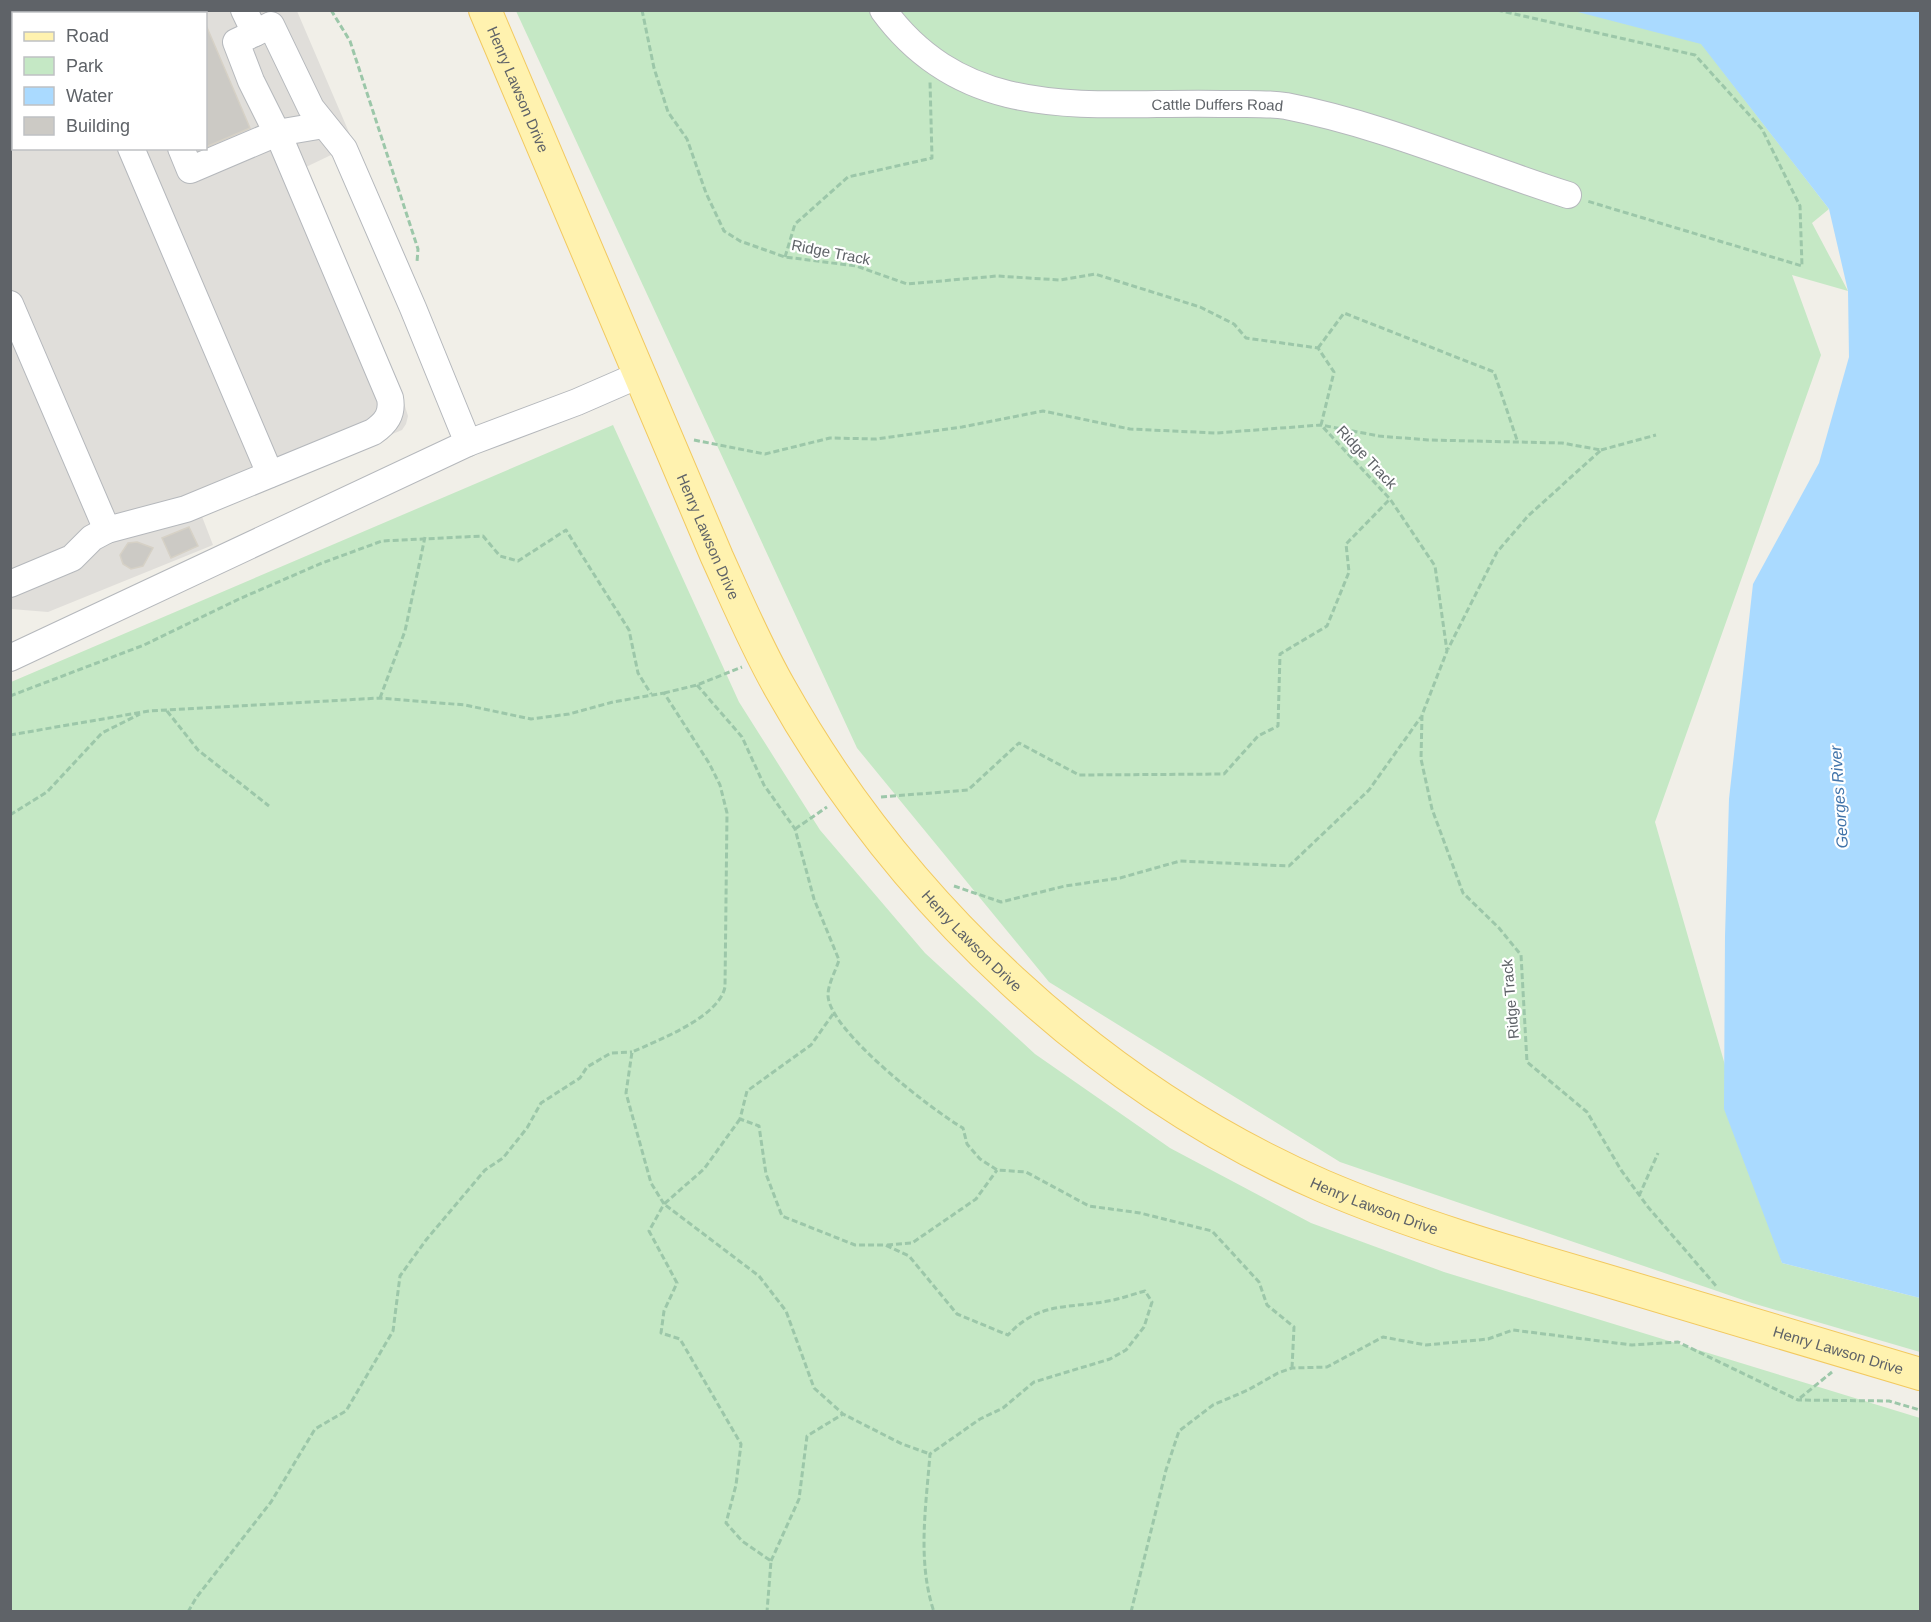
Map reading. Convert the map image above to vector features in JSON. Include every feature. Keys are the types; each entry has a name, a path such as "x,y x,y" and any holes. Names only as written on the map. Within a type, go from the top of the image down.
{"main road":[{"name":"Henry Lawson Drive","path":"484,10 717,557 765,660 794,711 860,796 938,907 1038,1004 1116,1065 1180,1108 1250,1149 1324,1186 1441,1230 1920,1374"}],"lane":[{"name":"Cattle Duffers Road","path":"884,10 930,58 959,79 994,91 1053,102 1120,105 1197,103 1283,105 1352,121 1405,137 1492,171 1568,195"},
{"path":"10,584 72,558 92,538 107,530 186,509 373,432 388,418 392,404 236,42 249,22 272,25 311,108 344,149 468,442"},
{"path":"182,150 190,170 277,133 324,125"},
{"path":"132,150 270,474"},
{"path":"10,304 107,530"},
{"path":"10,658 468,442 577,402 639,375"}],"path":[{"path":"331,10 350,41 418,249 416,273"},
{"name":"Ridge Track","path":"642,10 654,68 668,112 687,139 706,193 724,231 740,241 785,257 856,266 907,284 996,276 1060,280 1095,274 1200,307 1234,324 1246,338 1318,348 1335,372 1321,425 1390,499 1435,566 1447,651 1422,715 1421,759 1432,809 1463,893 1499,928 1521,955 1527,1062 1587,1112 1639,1196 1683,1250 1721,1291"},
{"path":"1497,10 1695,55 1762,129 1800,206 1802,266 1568,195"},
{"path":"785,257 795,224 848,177 932,158 930,58"},
{"path":"1318,348 1344,313 1494,372 1517,441"},
{"path":"664,432 711,445 765,454 830,438 876,439 962,427 1043,411 1130,429 1216,433 1321,425 1378,436 1428,440 1562,443 1601,450 1656,435"},
{"path":"1447,651 1497,552 1528,516 1601,450"},
{"path":"795,829 860,796 968,790 1019,743 1079,775 1224,774 1258,736 1278,726 1280,654 1327,626 1349,572 1346,544 1390,499"},
{"path":"10,696 144,645 322,563 382,541 425,537 434,541 483,537 500,556 518,561 566,530 629,630 638,673 651,694"},
{"path":"380,698 405,632 425,537"},
{"path":"10,735 149,711 380,698 465,705 531,719 569,714 651,694 664,693 765,660"},
{"path":"697,684 742,737 764,785 795,829 814,899 839,960 828,994 832,1014 867,1053 938,1113 963,1128 968,1144 980,1159 997,1170 1026,1172 1089,1206 1140,1213 1212,1231 1259,1282 1267,1305 1294,1327 1293,1368"},
{"path":"188,1611 271,1502 315,1430 346,1411 393,1331 400,1276 426,1240 485,1170 503,1158 527,1128 541,1103 580,1078 587,1067 595,1062 611,1053 632,1052 674,1034 720,1000 725,987 727,813 720,785 709,763 664,693"},
{"path":"10,815 47,792 102,733 119,723 149,711"},
{"path":"167,711 198,750 270,806"},
{"path":"953,886 1001,902 1065,886 1120,878 1180,861 1289,866 1369,790 1422,715"},
{"path":"771,1562 742,1541 726,1523 736,1485 741,1444 680,1339 661,1333 664,1311 677,1283 649,1231 664,1204 704,1169 740,1119 747,1091 811,1045 832,1014"},
{"path":"632,1052 626,1092 651,1183 664,1204 759,1276 786,1311 814,1388 843,1414 902,1444 930,1454"},
{"path":"740,1119 759,1126 766,1174 782,1216 855,1245 912,1243 976,1199 997,1170"},
{"path":"1639,1196 1658,1153"},
{"path":"885,1245 909,1256 957,1314 1008,1335 1020,1322 1045,1309 1107,1301 1145,1291 1152,1302 1144,1327 1126,1350 1110,1359 1034,1382 1003,1408 980,1419 930,1454"},
{"path":"1131,1611 1179,1431 1213,1405 1248,1390 1278,1373 1293,1368 1327,1367 1383,1337 1426,1345 1488,1339 1513,1330 1632,1345 1677,1342 1798,1400 1889,1401 1920,1410"},
{"path":"1798,1400 1854,1354"},
{"path":"767,1611 771,1562 799,1499 807,1436 843,1414"},
{"path":"930,1454 923,1563 927,1591 934,1611"}],"shaded area":[{"path":"11,11 297,11 354,144 306,167 399,387 408,416 406,424 402,430 201,514 213,545 48,612 11,609"}],"green space":[{"path":"1574,10 1701,43 1829,209 1812,223 1848,291 1792,275 1821,355 1655,822 1782,1263 1920,1298 1920,1352 1752,1303 1340,1162 1049,982 857,748 516,11"},
{"path":"613,425 739,702 820,830 925,953 1035,1054 1170,1148 1311,1223 1444,1272 1920,1418 1920,1611 11,1611 11,682"}],"water":[{"name":"Georges River","path":"1574,11 1920,11 1920,1298 1782,1263 1724,1109 1729,799 1753,584 1819,463 1849,357 1848,291 1829,209 1701,44"}],"building":[{"path":"207,27 250,128 207,147"},
{"path":"189,527 198,546 171,558 162,538"},
{"path":"137,542 153,548 143,566 131,569 123,564 120,555 128,543"}]}
